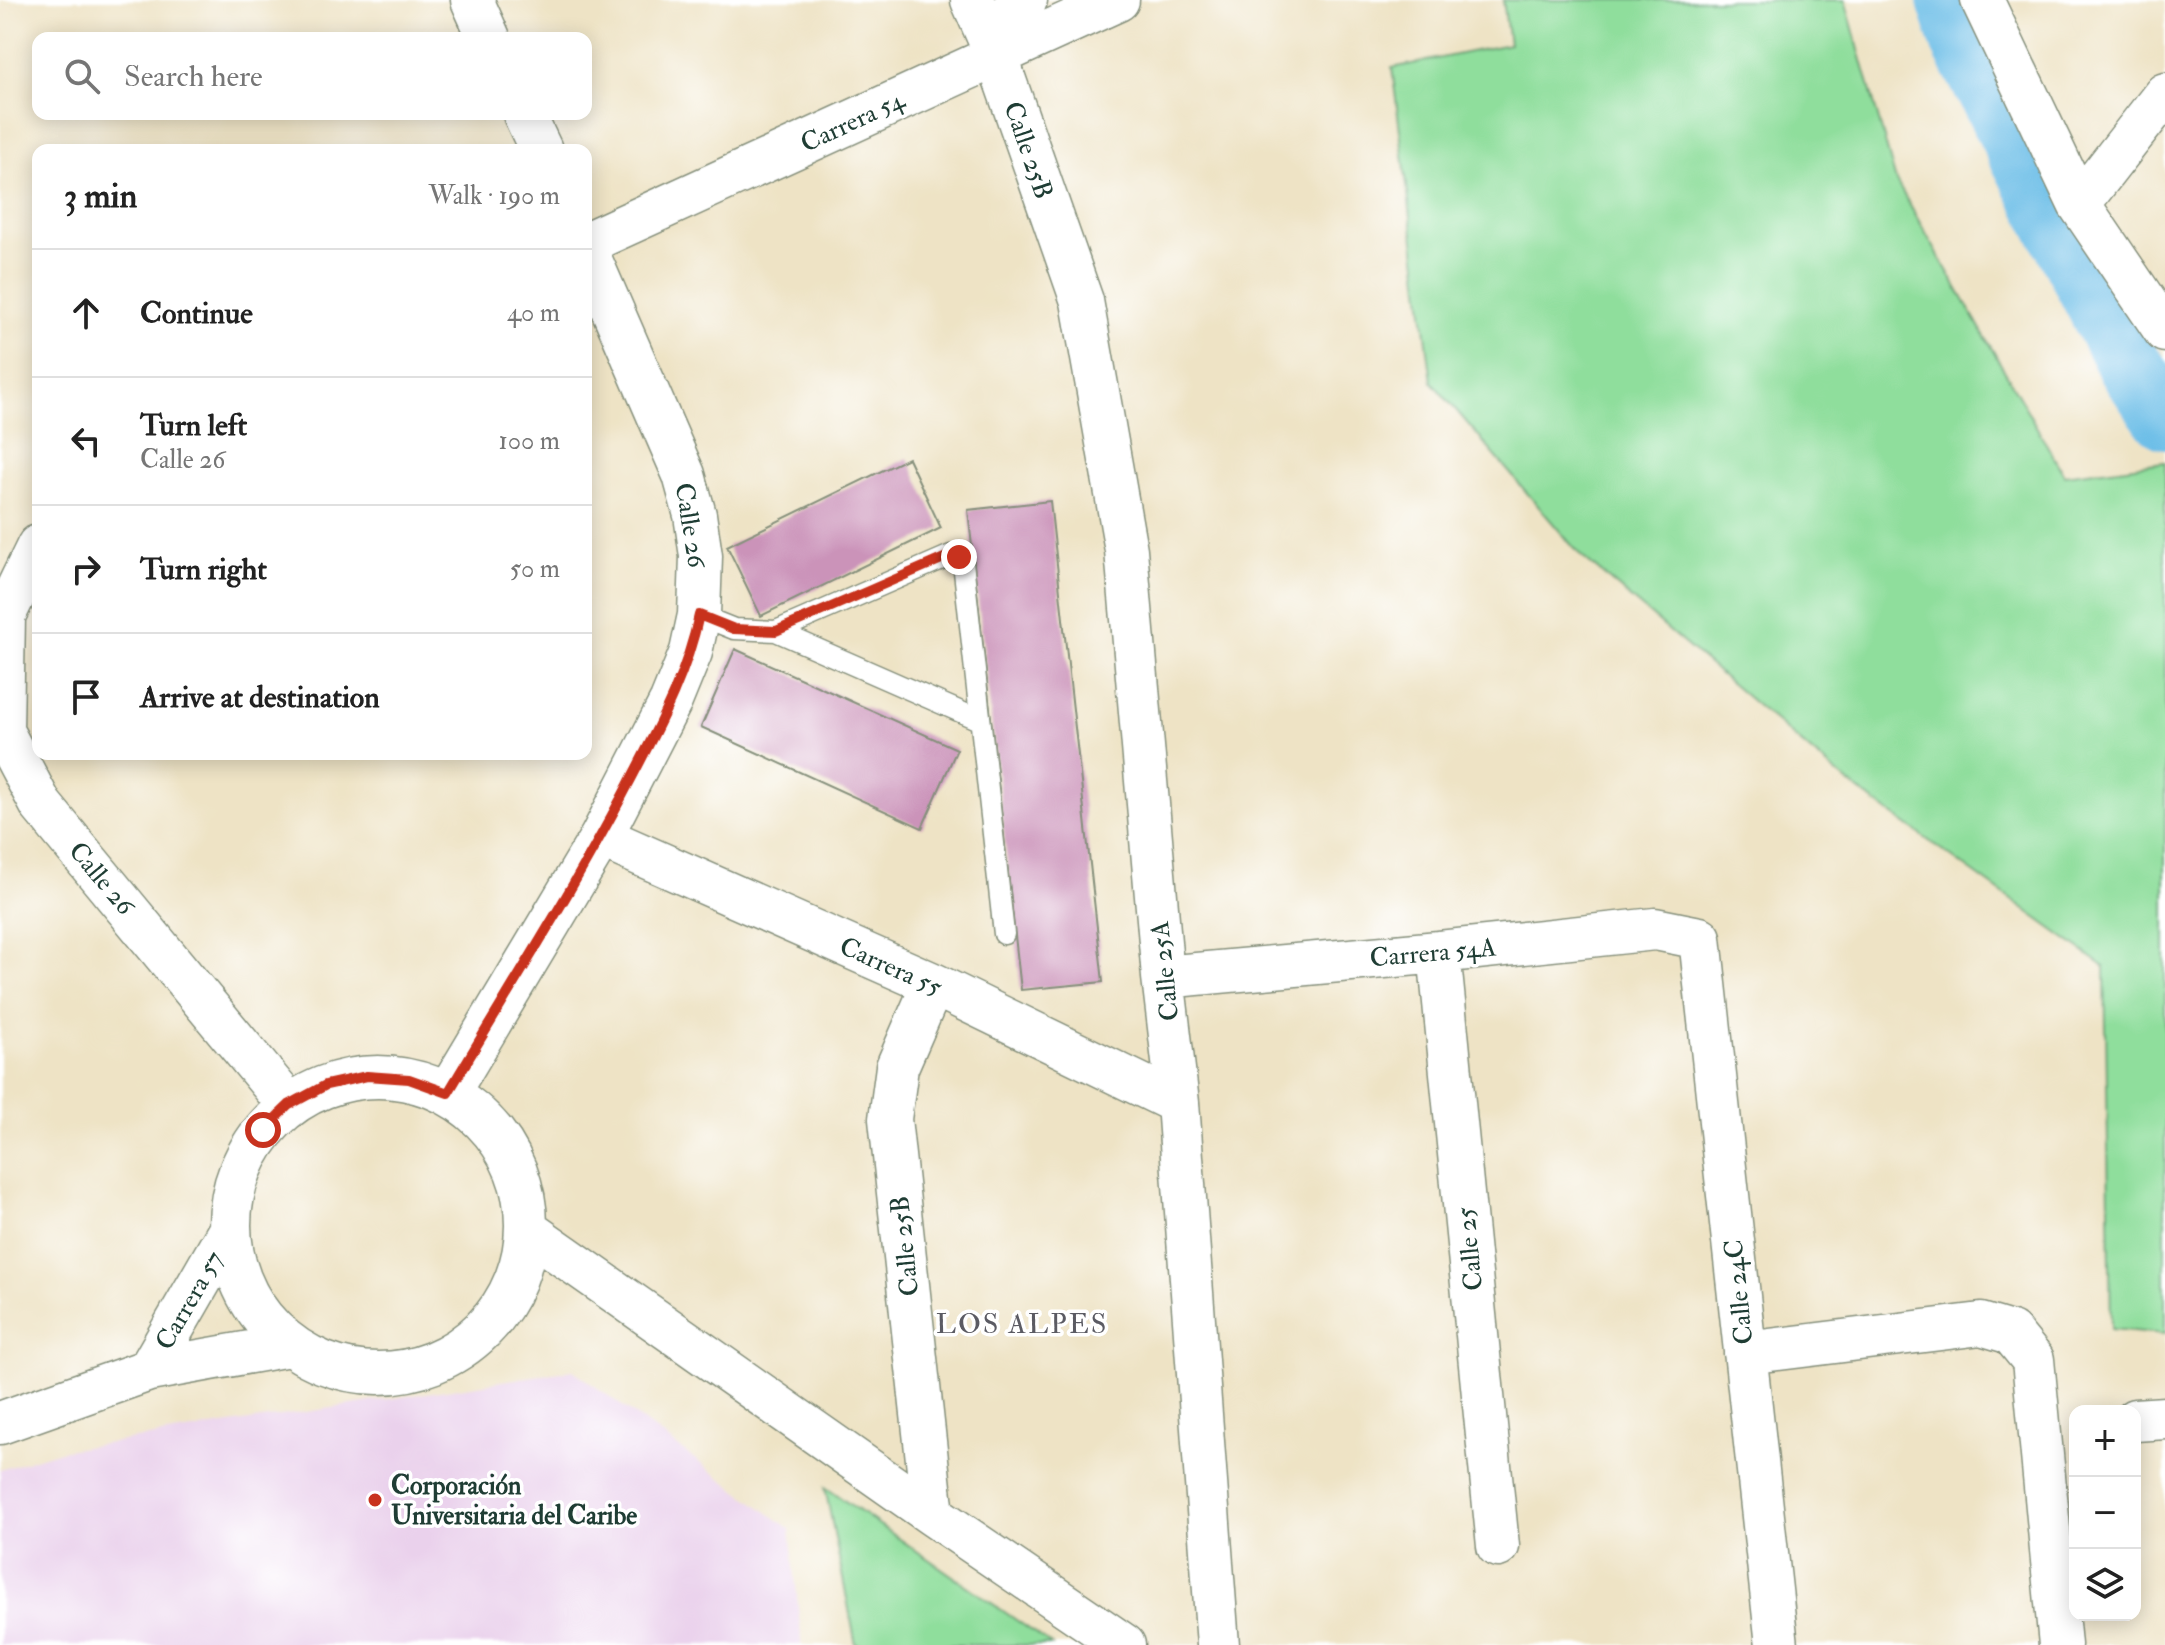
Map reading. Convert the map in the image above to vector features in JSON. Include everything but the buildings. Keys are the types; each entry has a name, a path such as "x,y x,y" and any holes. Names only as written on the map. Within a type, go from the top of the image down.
{"street":[{"path":"472,0 486,32"},
{"path":"985,29 1026,0"},
{"name":"Carrera 54","path":"592,240 985,29 1118,0"},
{"path":"1984,2 2079,204 2165,331"},
{"name":"Calle 25B","path":"985,29 1082,301"},
{"path":"2079,204 2165,94"},
{"path":"527,120 538,144"},
{"name":"Calle 26","path":"448,1093 601,837 671,701 691,652 699,615 701,556 695,515 684,475 592,263"},
{"name":"Calle 25A","path":"1082,301 1126,550 1163,977 1178,1103 1218,1645"},
{"name":"Calle 26","path":"32,558 4,616 2,731 41,805 289,1105"},
{"name":"Carrera 55","path":"601,837 933,984 1178,1103"},
{"name":"Carrera 54A","path":"1163,977 1655,929 1700,938"},
{"name":"Calle 24C","path":"1700,938 1777,1645"},
{"name":"Calle 25","path":"1439,952 1498,1546"},
{"name":"Calle 25B","path":"933,984 897,1067 890,1119 933,1515"},
{"path":"367,1076 409,1079 448,1093 475,1112 490,1128 515,1165 525,1197 527,1230 520,1270 503,1307 477,1338 443,1360 404,1373 364,1374 324,1365 289,1345 258,1314 238,1275 229,1231 232,1195 244,1161 263,1130 289,1105 326,1085 367,1076"},
{"path":"527,1230 1124,1645"},
{"name":"Carrera 57","path":"149,1370 229,1231"},
{"path":"1745,1353 1981,1324 2011,1333 2033,1360 2058,1426 2060,1645"},
{"name":"Carrera 57","path":"0,1423 149,1370 289,1345"},
{"path":"2141,1420 2165,1418"}],"lane":[{"path":"776,631 951,555 963,562 1004,934"},
{"path":"699,615 734,629 776,631 979,720"}],"shaded area":[{"name":"Corporación Universitaria del Caribe","path":"573,1370 790,1529 802,1645 0,1645 0,1470 60,1451"}],"green space":[{"path":"1503,0 1845,0 1896,181 2064,475 2165,462 2165,1334 2111,1329 2105,967 1847,782 1581,556 1432,382 1392,68 1509,44"},
{"path":"825,1487 1052,1645 856,1645"}],"waterway":[{"path":"1950,0 1963,40 2129,364 2165,416"}],"place":[{"name":"Corporación Universitaria del Caribe","path":"375,1500"}],"district":[{"name":"LOS ALPES","path":"1022,1323"}],"route":[{"path":"263,1130 289,1105 326,1085 367,1076 409,1079 448,1093 601,837 671,701 691,652 699,615 734,629 776,631 951,555 959,557"}]}
